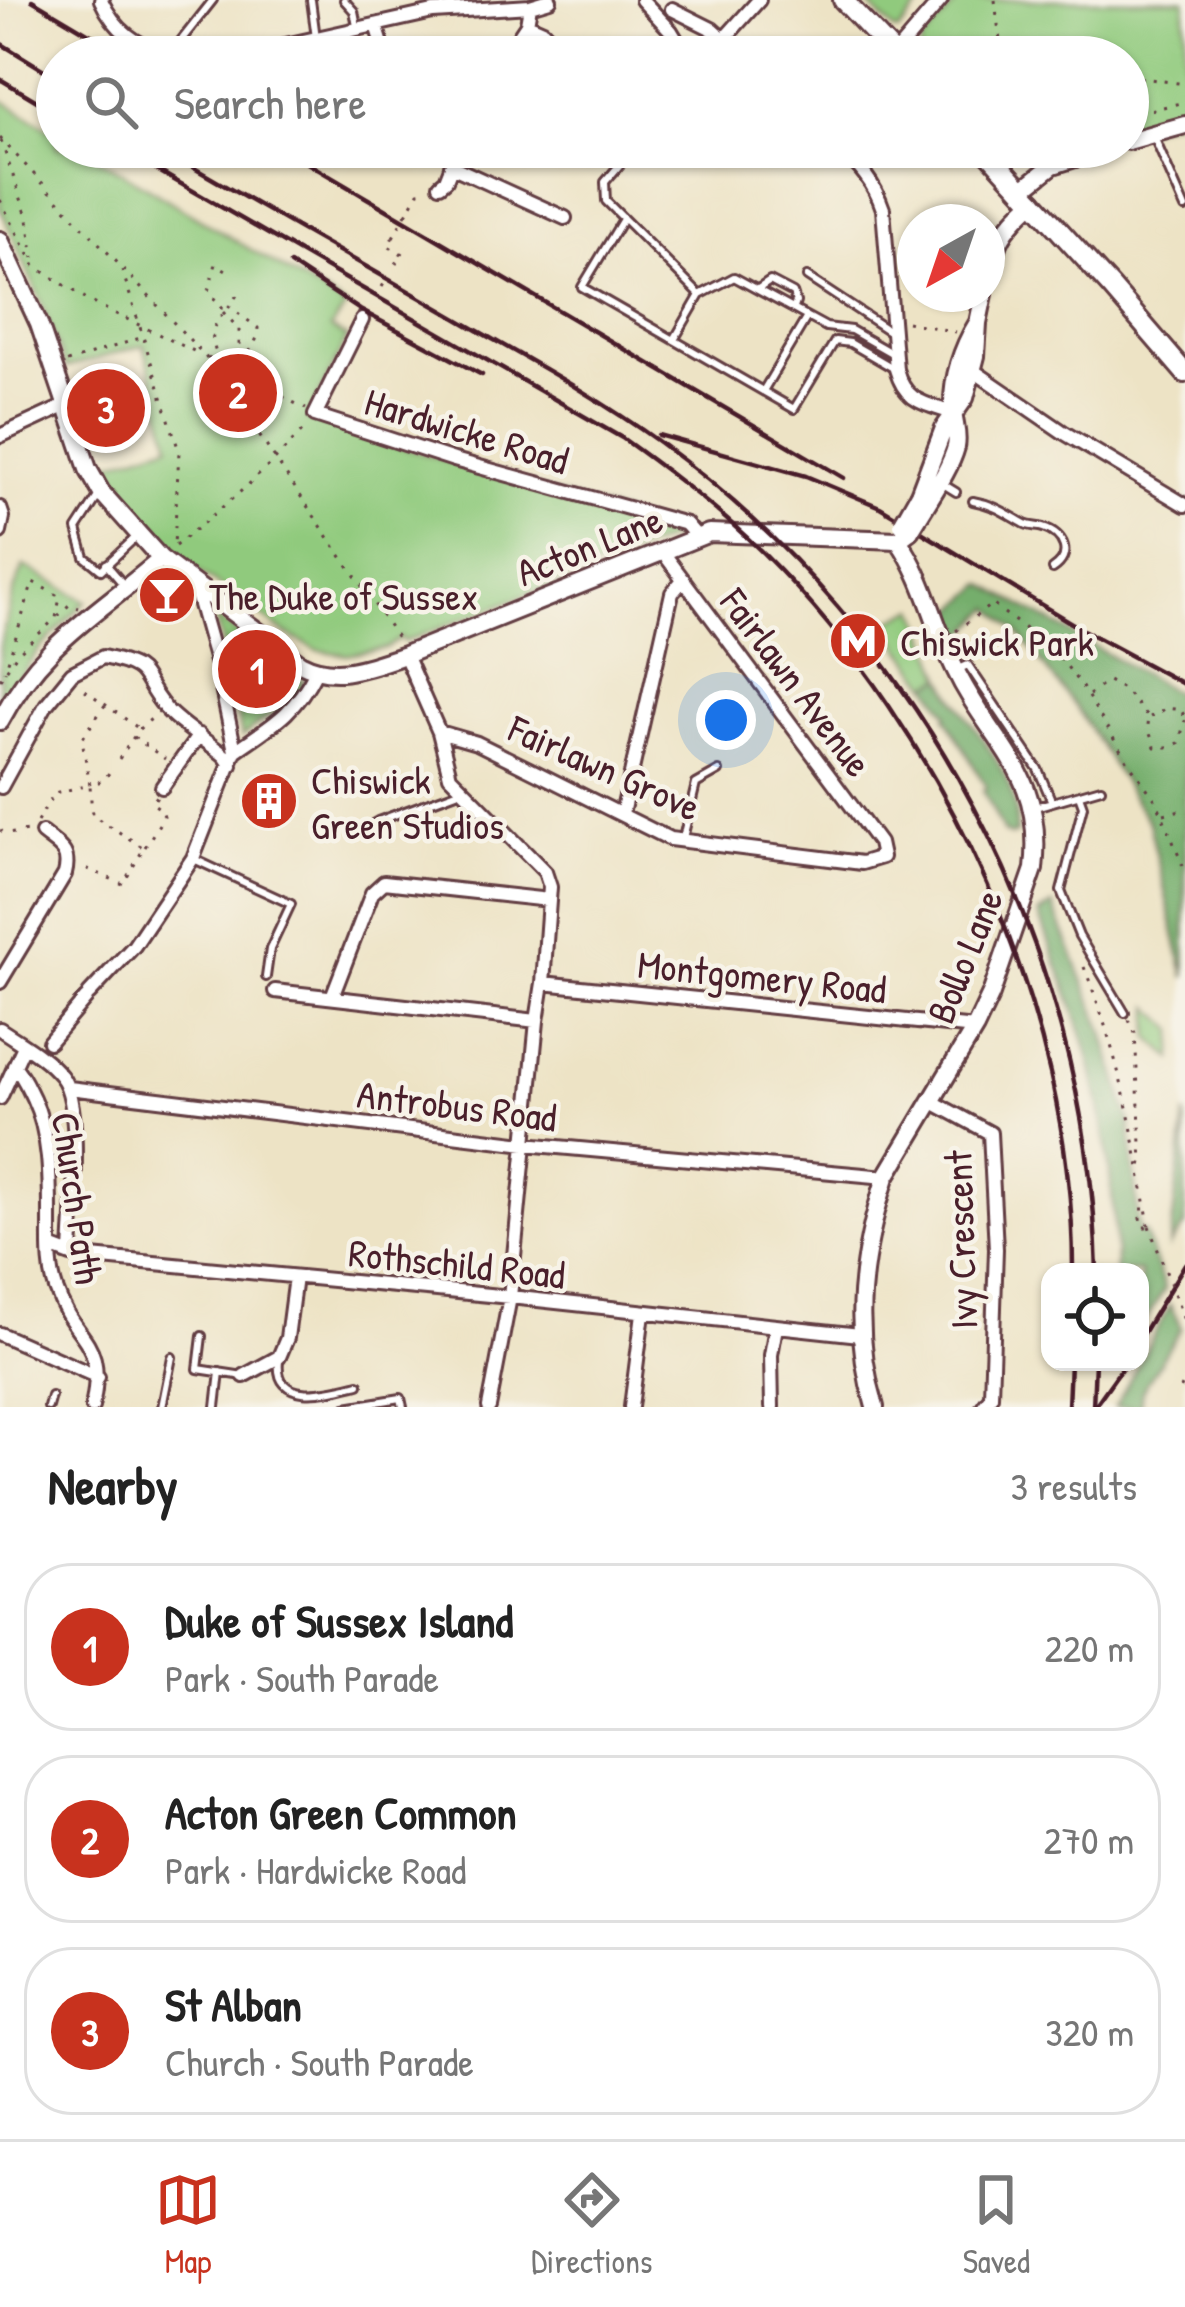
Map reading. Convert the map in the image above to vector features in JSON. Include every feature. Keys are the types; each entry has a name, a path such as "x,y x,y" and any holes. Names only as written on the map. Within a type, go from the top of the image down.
{"main road":[{"path":"843,0 877,36"},
{"path":"1149,135 1185,124"},
{"path":"1003,168 1091,264 1103,293 1139,319 1185,373"},
{"path":"1005,229 1050,168"},
{"path":"0,240 6,264 39,324 88,469 101,492 139,534 168,553 195,587 308,667"},
{"path":"952,412 965,398 974,371 980,312"},
{"path":"903,532 924,497 952,412 965,343 978,323"},
{"path":"924,497 948,487 958,434 952,412"},
{"name":"Acton Lane","path":"308,667 337,674 360,670 716,533 903,532"},
{"name":"Bollo Lane","path":"875,1407 860,1335 861,1286 870,1233 886,1178 991,994 1034,869 1036,848 1033,807 1022,776 955,670 903,532"},
{"path":"0,722 16,690 44,656 168,553"}],"street":[{"path":"101,0 111,22 126,36"},
{"path":"325,36 433,12 524,7 550,0"},
{"path":"642,0 673,36"},
{"path":"727,36 759,0"},
{"path":"912,36 940,0"},
{"path":"519,36 527,24 524,7"},
{"path":"672,9 720,36"},
{"path":"527,24 547,36"},
{"path":"376,25 379,36"},
{"path":"440,185 451,168"},
{"path":"456,168 565,218"},
{"path":"860,168 877,190 884,209 901,385 908,395 952,412"},
{"name":"Hardwicke Road","path":"362,320 315,415 454,460 686,524 698,538"},
{"path":"974,371 1063,432 1185,505"},
{"path":"0,436 65,406"},
{"path":"0,508 0,532"},
{"name":"Fairlawn Avenue","path":"662,551 882,850"},
{"path":"622,814 672,593 683,580"},
{"path":"195,587 217,665 233,758"},
{"path":"403,651 439,733 450,776 545,872 549,900 510,1297 489,1407"},
{"path":"1,787 46,705 72,673 103,657 127,662 144,673 165,708 233,758"},
{"path":"49,1042 134,946 193,858 233,758 290,712 303,696 308,667"},
{"name":"Fairlawn Grove","path":"439,733 477,743 670,839 862,863 882,857 882,850"},
{"path":"162,788 200,735"},
{"path":"0,982 6,960 65,874 68,860 64,851 42,832"},
{"path":"332,997 372,893 384,882 549,900"},
{"name":"Montgomery Road","path":"543,983 975,1028"},
{"path":"274,992 537,1021"},
{"path":"0,1029 37,1055 69,1088 74,1116 70,1255"},
{"path":"0,1098 24,1046"},
{"name":"Church Path","path":"14,1066 41,1116 50,1180 55,1286 86,1338 98,1377"},
{"name":"Antrobus Road","path":"69,1088 525,1144 886,1178"},
{"name":"Ivy Crescent","path":"932,1101 990,1133 996,1250 991,1396 983,1407"},
{"path":"45,1141 74,1137"},
{"name":"Rothschild Road","path":"50,1247 70,1255 860,1335"},
{"path":"244,1376 279,1357 287,1337 295,1277"},
{"path":"631,1407 643,1313"},
{"path":"772,1407 776,1327"},
{"path":"0,1334 98,1377 92,1407"}],"lane":[{"path":"185,36 213,0"},
{"path":"311,0 316,36"},
{"path":"344,0 354,11 358,29"},
{"path":"1152,134 1185,208"},
{"path":"618,168 603,187 606,201 700,295"},
{"path":"623,219 582,287 674,340 794,409 835,341"},
{"path":"674,340 700,295 734,277 826,327 851,330 896,363"},
{"path":"807,277 894,327"},
{"path":"758,289 770,281 793,293 793,309"},
{"path":"764,391 808,317"},
{"path":"826,327 835,341 896,363"},
{"path":"101,492 77,529 85,556 101,570 139,534"},
{"path":"973,501 993,504 1064,542 1064,560 1053,569"},
{"path":"106,564 126,587"},
{"path":"955,670 968,664 1038,769 1052,802"},
{"path":"682,842 696,784 718,771"},
{"path":"1033,807 1101,788"},
{"path":"364,829 462,790"},
{"path":"1079,795 1083,806 1061,891 1079,936 1125,1013"},
{"path":"193,858 291,904 269,949 266,976"},
{"path":"202,1336 198,1369 244,1376"},
{"path":"162,1407 172,1357"},
{"path":"279,1357 280,1377 290,1392 325,1392 359,1384"},
{"path":"215,1407 220,1372"},
{"path":"48,1407 51,1396"},
{"path":"346,1407 401,1398 403,1407"}],"path":[{"path":"995,0 999,36"},
{"path":"1149,79 1185,84"},
{"path":"1149,110 1185,101"},
{"path":"0,139 205,356 403,651"},
{"path":"0,139 28,219 35,266"},
{"path":"396,264 402,253 388,246 419,192"},
{"path":"0,200 35,266 93,302 315,415 277,460 168,553"},
{"path":"225,310 258,328 249,353 242,356 239,328 208,291 216,264 228,271"},
{"path":"120,266 179,451 168,553"},
{"path":"382,287 386,280"},
{"path":"219,364 211,341 237,295"},
{"path":"894,327 958,332"},
{"path":"63,363 145,336"},
{"path":"0,679 17,654 56,618 60,597 33,582 5,671"},
{"path":"950,636 992,604 1057,653 1164,814 1185,872"},
{"path":"1088,696 1108,680 1123,689 1148,718 1155,747 1179,743 1185,719 1181,710 1167,708 1148,718"},
{"path":"85,690 139,729"},
{"path":"105,705 82,739 92,815 144,848"},
{"path":"119,759 139,729 165,708"},
{"path":"134,737 177,767"},
{"path":"0,838 34,827 54,793 104,780 111,770"},
{"path":"68,860 122,884 164,816 152,803 162,788"},
{"path":"1164,814 1185,809"},
{"path":"0,830 7,834"},
{"path":"1079,956 1129,1108 1149,1226 1185,1323"},
{"path":"1125,1013 1135,1033 1140,1174"}],"green space":[{"path":"864,0 925,0 899,31"},
{"path":"959,0 1185,0 1185,117 1149,128 1149,36 927,36"},
{"path":"0,99 36,120 36,168 115,168 346,307 331,328 347,338 308,419 671,528 673,538 404,642 401,638 387,648 347,655 317,650 285,633 177,556 118,489 103,465 170,444 144,345 66,368 0,207"},
{"path":"24,566 86,601 38,651 0,706 0,646"},
{"path":"984,584 1185,698 1185,978 1149,823 1077,709 1017,631 992,608 958,642 946,618"},
{"path":"917,608 943,677 929,685 884,624"},
{"path":"214,616 304,682 242,737 228,661"},
{"path":"943,677 1011,790 1016,833 1011,836 1004,833 983,790 986,787 929,685"},
{"path":"1053,905 1103,1029 1130,1122 1139,1232 1144,1232 1165,1289 1149,1314 1149,1263 1116,1263 1109,1168 1091,1066 1039,914"},
{"path":"1151,1007 1175,1030 1173,1059 1150,1038"},
{"path":"1185,1114 1185,1226 1170,1245"},
{"path":"1170,1305 1181,1328 1142,1391 1140,1407 1115,1407 1134,1371 1149,1371 1149,1344"}],"railway":[{"path":"32,0 93,36"},
{"path":"0,43 36,65"},
{"path":"0,79 36,100"},
{"path":"153,168 622,438 730,522 829,625 889,705 942,792 987,884 1024,979 1051,1076 1067,1174 1072,1263"},
{"path":"195,168 637,426 753,519 838,607 911,703 974,806 1024,916 1062,1031 1086,1150 1096,1263"},
{"path":"316,168 844,478"},
{"path":"290,264 360,310 482,375"},
{"path":"658,435 806,476 880,507 1083,630 1185,685"},
{"path":"1149,1323 1185,1264"},
{"path":"1068,1407 1070,1371"},
{"path":"1093,1407 1095,1371"},
{"path":"1094,1407 1120,1371"}],"place":[{"name":"Acton Green Common","path":"238,393"},
{"name":"St Alban","path":"106,408"},
{"name":"The Duke of Sussex","path":"167,595"},
{"name":"Chiswick Park","path":"858,641"},
{"name":"Duke of Sussex Island","path":"257,669"},
{"name":"Chiswick Green Studios","path":"269,801"}]}
